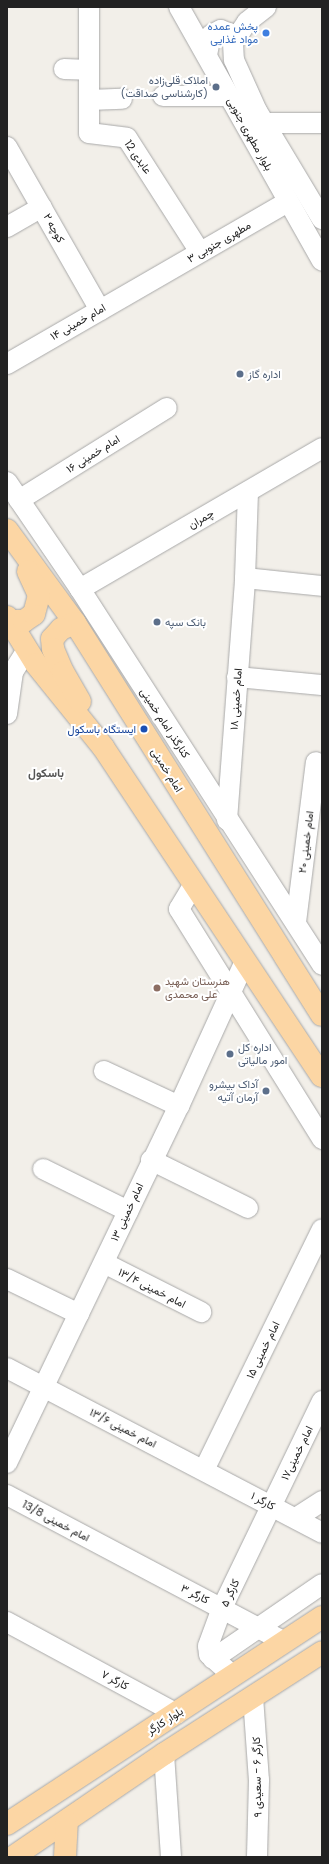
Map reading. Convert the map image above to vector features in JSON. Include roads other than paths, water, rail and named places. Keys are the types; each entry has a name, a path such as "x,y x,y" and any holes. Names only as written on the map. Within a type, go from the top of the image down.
{"main road":[{"path":"8,619 24,621 34,614 39,595 11,536"},
{"name":"امام خمینی","path":"11,536 75,623 322,1015"},
{"path":"8,619 27,650 103,747 322,1076"},
{"path":"75,623 61,629 52,639 53,649 103,747"},
{"name":"بلوار کارگر","path":"11,1820 176,1714 232,1675 322,1617"},
{"path":"13,1857 67,1822 164,1754 322,1652"},
{"path":"65,1857 67,1822"}],"street":[{"name":"عابدی 12","path":"89,7 88,133 127,138 200,252"},
{"name":"بلوار مطهری جنوبی","path":"180,7 322,261"},
{"path":"233,43 247,22 266,7"},
{"path":"207,55 211,35 221,30 229,33 233,43"},
{"name":"بلوار مطهری جنوبی","path":"233,43 234,60 265,123 322,219"},
{"path":"64,70 89,70"},
{"path":"163,96 229,96"},
{"path":"89,100 122,99"},
{"path":"265,123 322,123"},
{"name":"کوچه ۲","path":"7,147 100,310"},
{"name":"مطهری جنوبی ۳","path":"150,281 288,202"},
{"path":"7,226 42,207"},
{"name":"امام خمینی ۱۴","path":"7,364 150,281"},
{"name":"امام خمینی ۱۶","path":"19,500 167,408"},
{"name":"چمران","path":"80,589 322,448"},
{"name":"کنارگذر امام خمینی","path":"7,482 80,589 227,820 301,930 322,965"},
{"name":"امام خمینی ۱۸","path":"227,820 245,578 248,492"},
{"path":"245,578 322,586"},
{"path":"7,714 10,667 27,650"},
{"path":"237,677 322,685"},
{"name":"امام خمینی ۲۰","path":"301,930 316,762"},
{"path":"194,884 179,909 322,1140"},
{"path":"266,928 301,930"},
{"name":"امام خمینی ۱۳","path":"7,1463 104,1263 151,1160 179,1106 231,995 245,961"},
{"path":"104,1071 179,1106"},
{"path":"151,1160 248,1208"},
{"path":"44,1169 128,1211"},
{"name":"امام خمینی ۱۵","path":"204,1470 322,1230"},
{"name":"امام خمینی ۱۳/۴","path":"104,1263 201,1312"},
{"path":"7,1279 79,1314"},
{"name":"امام خمینی ۱۳/۶","path":"7,1368 204,1470"},
{"name":"امام خمینی۱۷","path":"272,1506 322,1401"},
{"name":"کارگر ۱","path":"204,1470 322,1532"},
{"name":"امام خمینی 13/8","path":"7,1495 106,1548"},
{"path":"296,1518 322,1501"},
{"name":"کارگر ۵","path":"213,1659 209,1654 208,1646 222,1608 272,1506"},
{"name":"کارگر ۳","path":"106,1548 285,1642"},
{"path":"232,1675 213,1659 322,1584"},
{"name":"کارگر ۷","path":"7,1622 176,1714"},
{"name":"کارگر ۶ - سعیدی ۹","path":"253,1697 259,1780 257,1857"},
{"path":"164,1754 171,1857"}],"place":[{"name":"پخش عمده مواد غذایی","path":"266,33"},
{"name":"املاک قلی‌زاده (کارشناسی صداقت)","path":"216,87"},
{"name":"اداره گاز","path":"240,374"},
{"name":"بانک سپه","path":"157,622"},
{"name":"ایستگاه باسکول","path":"144,729"},
{"name":"هنرستان شهید علی محمدی","path":"157,988"},
{"name":"اداره کل امور مالیاتی","path":"230,1054"},
{"name":"آداک پیشرو آرمان آتیه","path":"266,1091"}],"district":[{"name":"باسکول","path":"46,773"}]}
